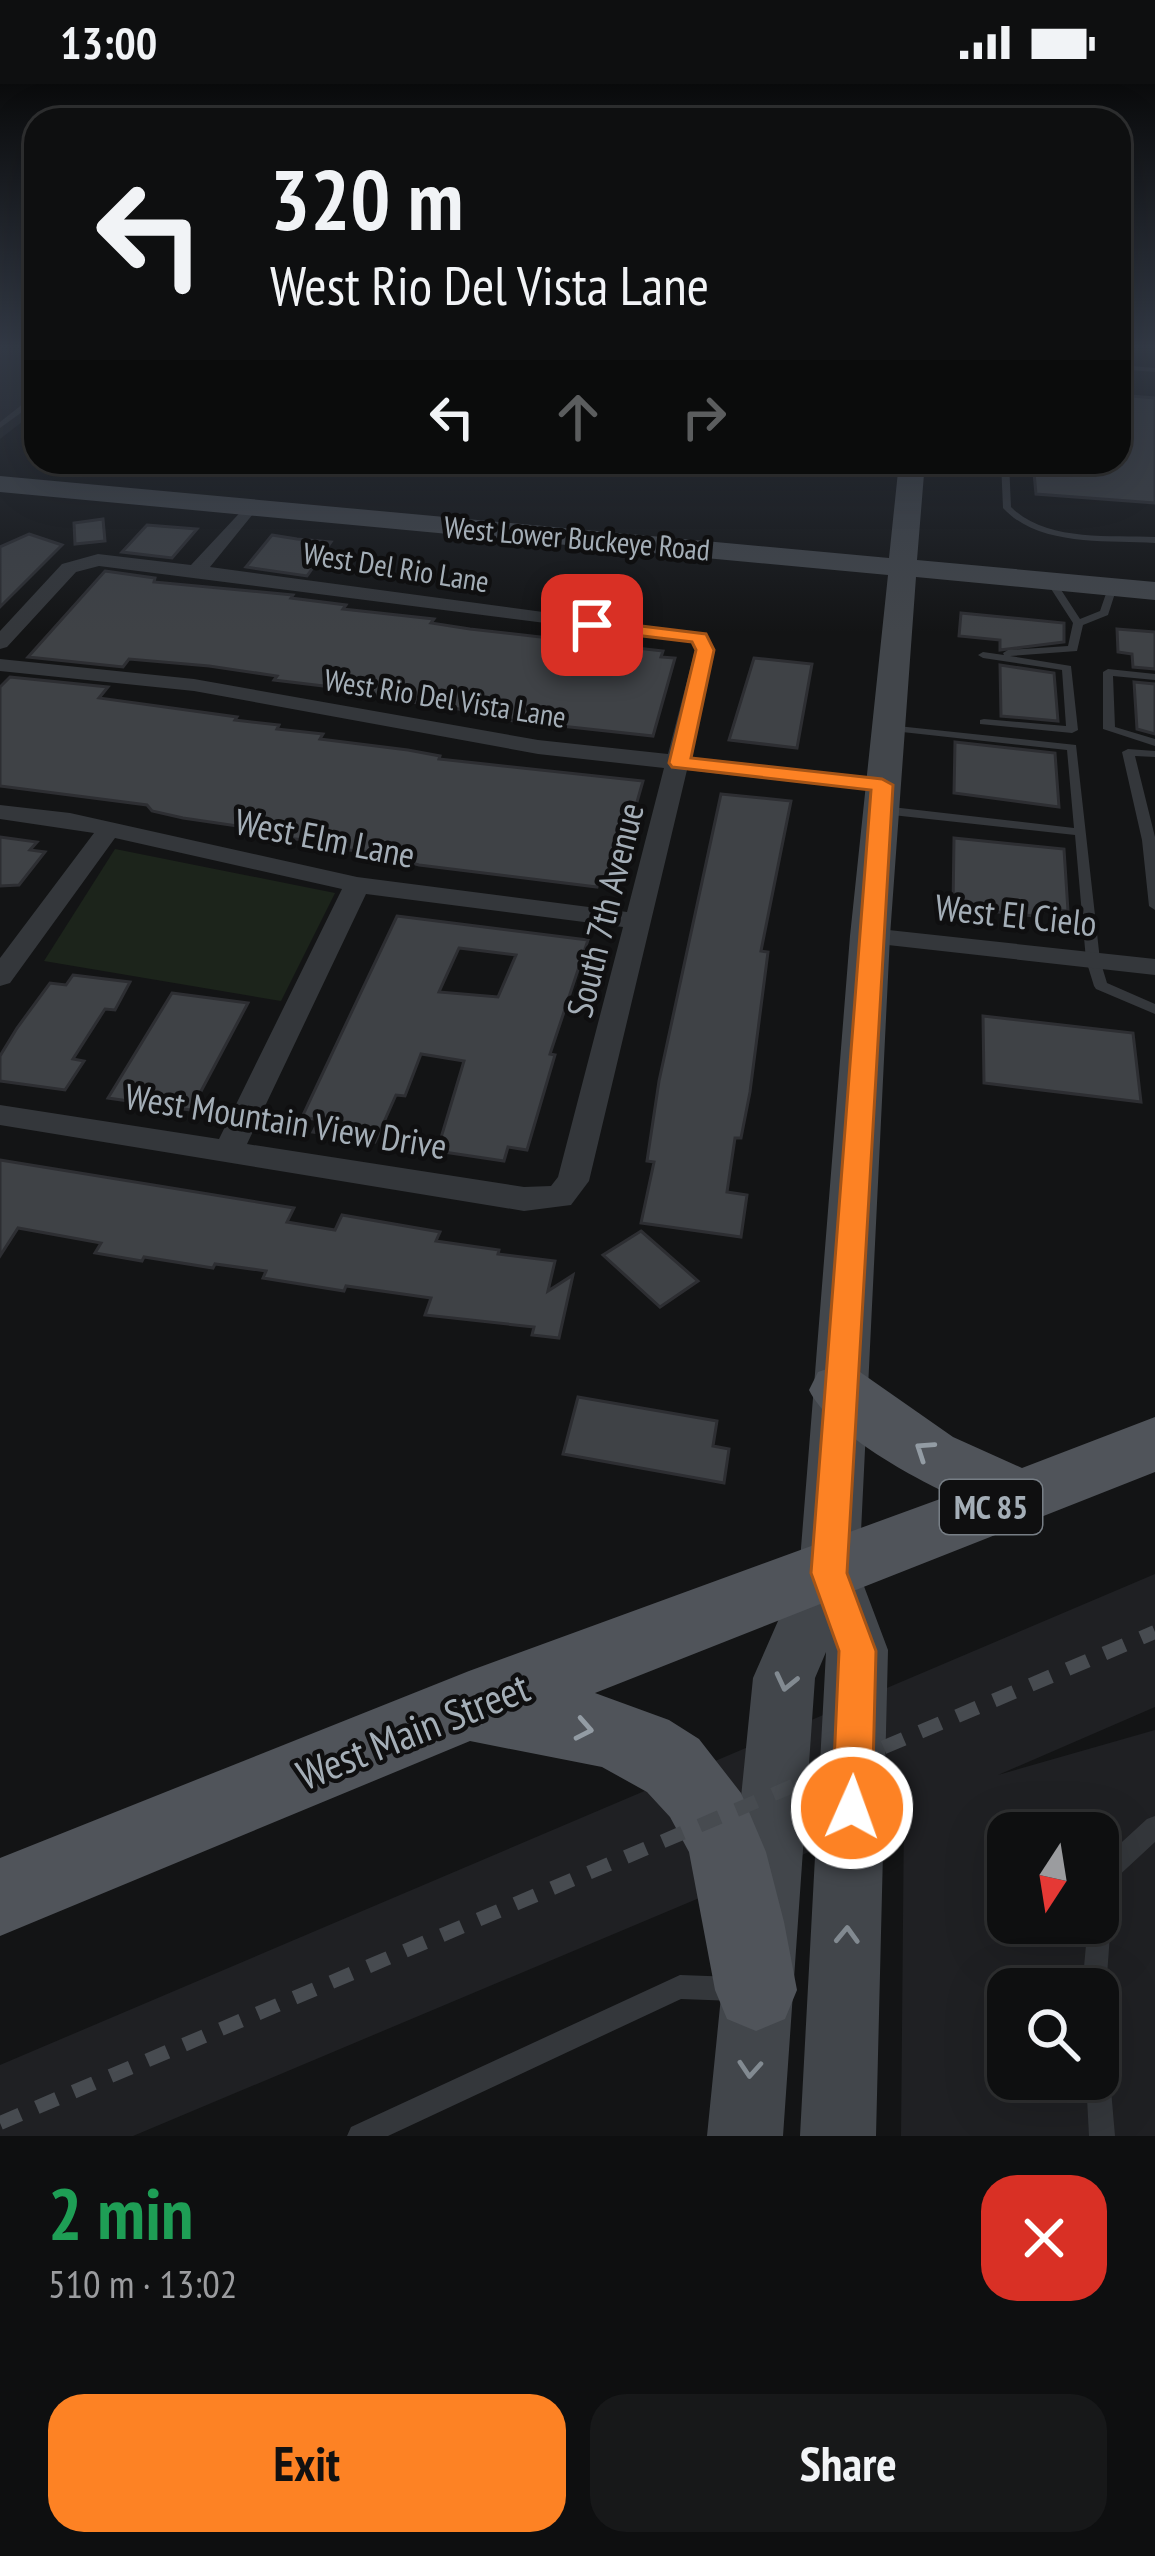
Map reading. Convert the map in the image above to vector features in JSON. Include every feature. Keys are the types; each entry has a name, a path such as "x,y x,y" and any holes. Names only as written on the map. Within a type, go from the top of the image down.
{"main road":[{"path":"745,2136 784,1678 829,1573 870,936 911,474"},
{"name":"West Lower Buckeye Road","path":"0,484 1155,591"},
{"path":"839,1390 931,1456 1017,1496"},
{"name":"MC 85","path":"829,1573 1155,1444"},
{"path":"829,1573 857,1651 838,2136"},
{"name":"West Main Street","path":"0,1898 469,1706 829,1573"},
{"path":"469,1706 610,1734 672,1765 716,1821 735,1878 756,1990"}],"street":[{"path":"197,570 248,508"},
{"name":"West Del Rio Lane","path":"0,643 69,568 82,561 197,570 505,616 700,638"},
{"name":"South 7th Avenue","path":"560,1197 573,1180 680,763 705,650 700,638"},
{"name":"West Rio Del Vista Lane","path":"0,665 194,686 461,736 680,763 881,797"},
{"name":"West Elm Lane","path":"0,812 110,829 358,884 638,921"},
{"path":"0,977 110,829"},
{"path":"228,1150 358,884"},
{"name":"West El Cielo","path":"870,936 1155,967"},
{"name":"West Mountain View Drive","path":"0,1115 524,1198 560,1197"}],"lane":[{"path":"1006,474 1007,508 1021,522 1056,532 1155,540"},
{"path":"984,722 1072,732 1067,668 983,655 1073,649 1078,623 1051,581"},
{"path":"1078,623 1104,613 1112,587"},
{"path":"1155,676 1108,672 1109,729 1155,743"},
{"path":"888,728 1072,747 1093,960 1101,986 1155,1009"},
{"path":"1155,754 1128,752 1151,840 1155,906"},
{"path":"881,797 1081,832"},
{"path":"1095,1968 1102,1875 1155,1827"},
{"path":"361,2136 680,1987 756,1990"},
{"path":"1100,2100 1102,2136"}],"shaded area":[{"path":"115,849 335,893 281,1001 44,961"},
{"path":"1155,1574 1155,1707 998,1775 1155,1730 1155,2136 901,2136 904,1812 133,2136 0,2136 0,2065"}],"building":[{"path":"1131,441 1155,441 1155,503 1036,494 1034,474 1131,474"},
{"path":"103,519 105,541 75,544 74,523"},
{"path":"147,525 197,529 172,558 122,552"},
{"path":"29,534 62,545 0,607 0,547"},
{"path":"272,535 331,542 307,576 246,567"},
{"path":"105,571 155,578 154,582 293,595 291,598 346,605 343,609 434,619 431,623 470,629 663,651 661,657 675,658 653,736 497,719 499,715 209,666 129,659 123,667 28,657"},
{"path":"961,613 1064,623 1064,642 1000,650 1000,640 959,636"},
{"path":"1117,629 1155,632 1155,669 1133,667 1132,654 1118,652"},
{"path":"754,658 812,664 797,748 729,740"},
{"path":"1000,665 1054,673 1058,721 1001,716"},
{"path":"10,677 108,687 99,698 237,717 235,720 279,725 277,729 323,734 320,739 408,750 439,759 643,781 617,872 609,884 598,882 597,887 419,865 376,853 322,847 325,842 275,837 278,832 183,818 152,811 147,805 0,786 0,687"},
{"path":"1134,682 1155,684 1155,734 1137,729"},
{"path":"955,742 1055,753 1059,807 954,793"},
{"path":"721,794 791,801 761,951 768,952 750,1092 741,1138 735,1138 727,1192 747,1195 741,1237 641,1223 654,1162 647,1161 659,1081"},
{"path":"0,837 37,842 30,850 45,852 19,885 0,886"},
{"path":"954,838 1064,849 1068,911 1048,909 1034,916 953,907"},
{"path":"397,916 588,940 550,1054 555,1055 527,1150 508,1147 504,1161 437,1151 464,1061 421,1054 405,1096 396,1095 375,1142 313,1132 319,1120 302,1117","holes":["459,948 516,955 498,997 439,992"]},
{"path":"73,975 130,982 115,1010 105,1009 73,1059 84,1061 65,1090 0,1081 0,1056 17,1028 50,983 66,985"},
{"path":"172,993 248,1003 191,1110 108,1098"},
{"path":"983,1016 1133,1033 1141,1102 984,1083"},
{"path":"0,1160 294,1208 287,1222 335,1230 342,1215 440,1232 436,1241 555,1261 548,1291 573,1275 559,1338 532,1335 534,1327 425,1315 431,1298 346,1286 344,1291 263,1278 266,1271 215,1264 213,1268 144,1257 142,1261 95,1253 101,1243 18,1228 0,1256"},
{"path":"641,1231 698,1281 660,1307 603,1255"},
{"path":"578,1397 717,1421 713,1446 729,1449 724,1483 563,1454"}],"railway":[{"path":"0,2123 1155,1632"}],"route":[{"path":"592,625 700,638 705,650 680,763 882,785 829,1573 857,1651 852,1808"}]}
